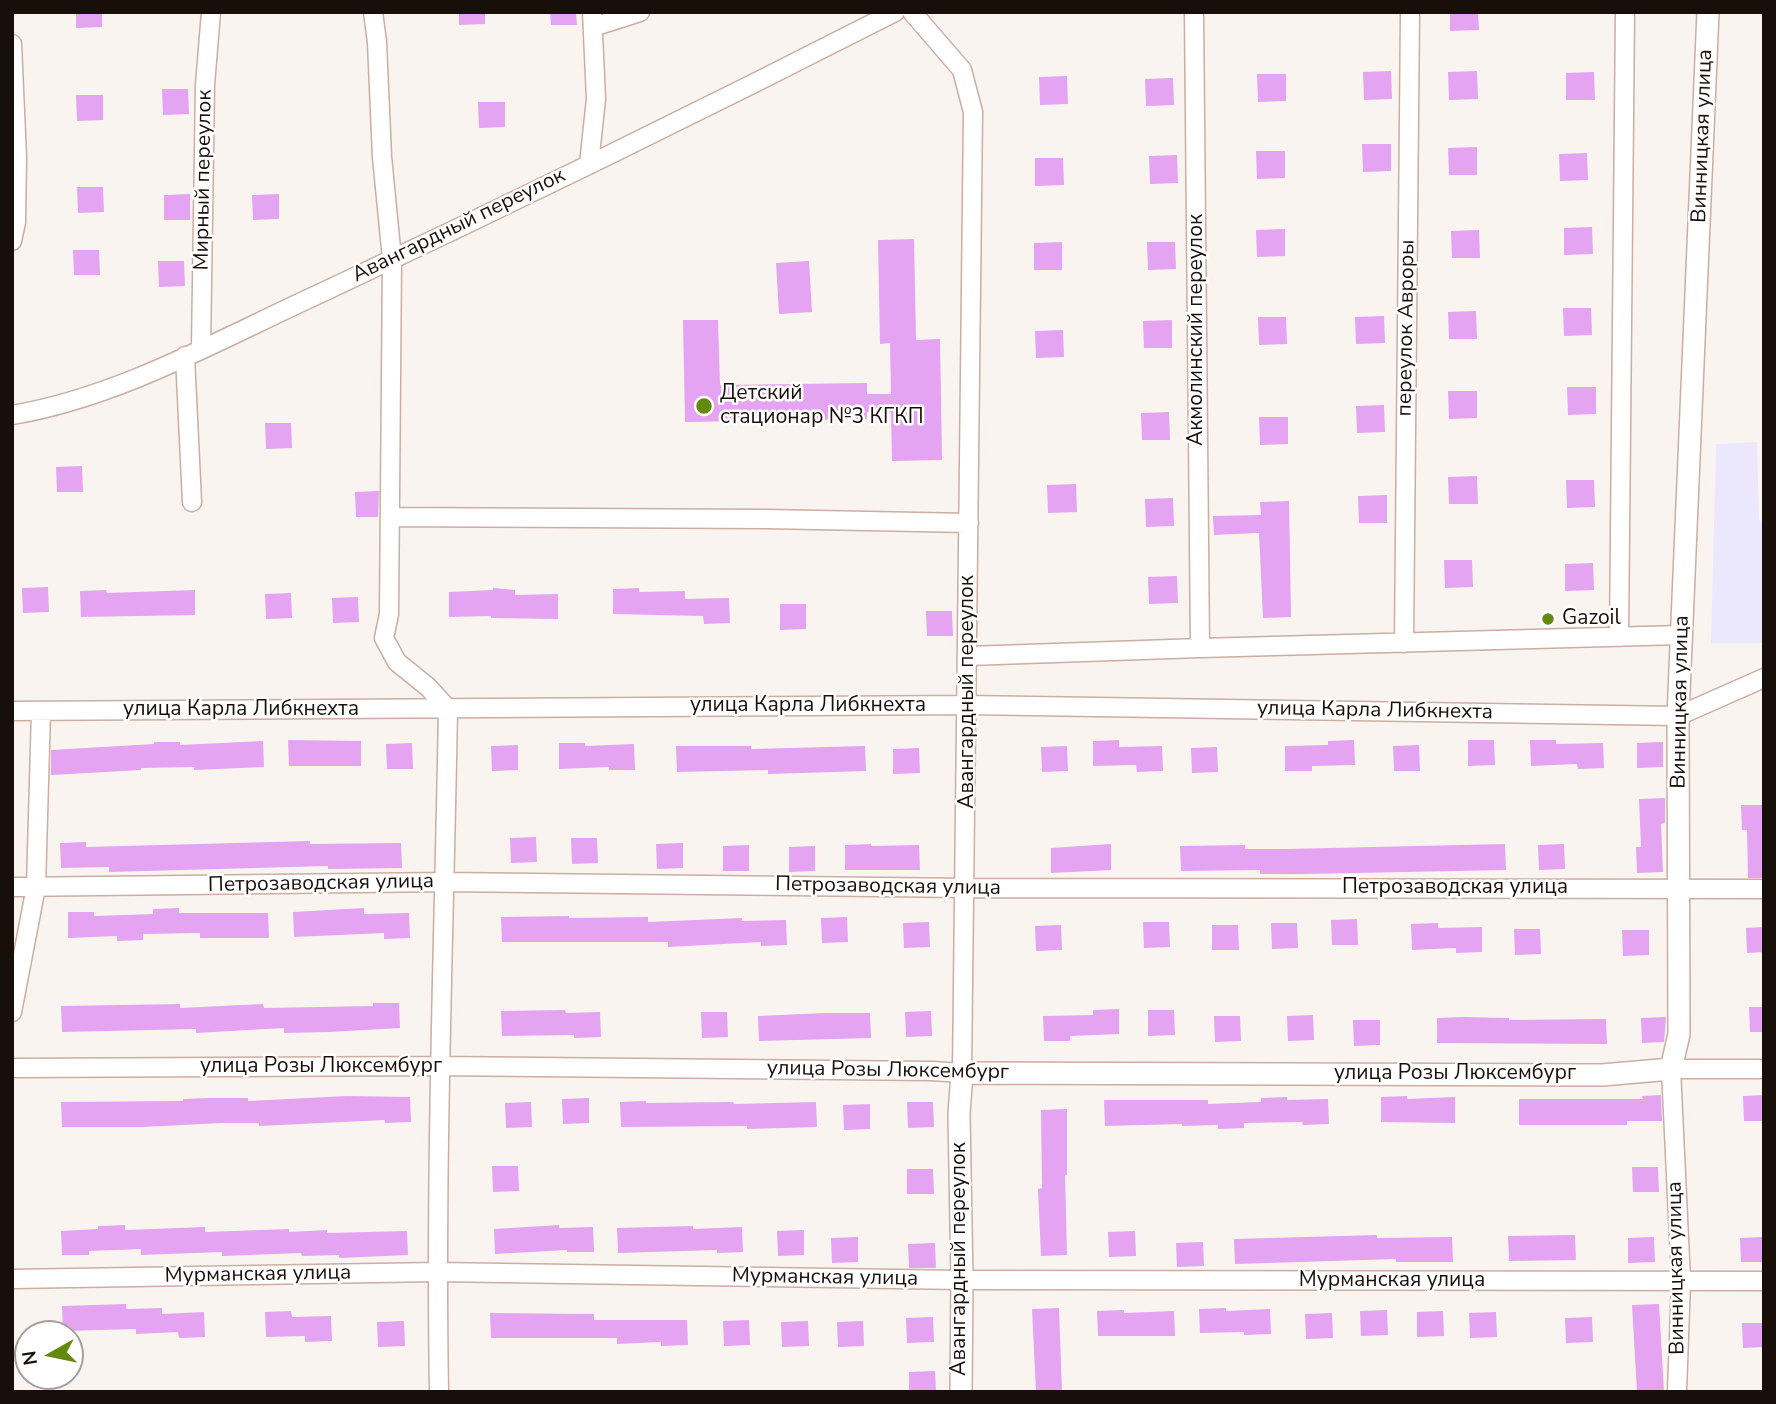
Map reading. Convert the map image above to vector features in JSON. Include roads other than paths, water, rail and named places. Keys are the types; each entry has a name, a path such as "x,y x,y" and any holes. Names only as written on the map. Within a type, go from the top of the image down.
{"main road":[{"name":"Винницкая улица","path":"1671,1069 1679,1034 1678,716 1708,12"},
{"name":"улица Розы Люксембург","path":"962,1073 1602,1075 1671,1069"},
{"name":"Авангардный переулок","path":"961,1392 959,1114 962,1073"}],"street":[{"name":"Мирный переулок","path":"192,502 193,352 205,85 211,12"},
{"path":"373,12 377,42 382,157 392,259 389,614 384,638 397,662 428,687 448,709 439,1066 439,1392"},
{"path":"589,163 596,99 592,20 640,12"},
{"name":"Авангардный переулок","path":"12,415 43,410 135,379 392,259 894,12"},
{"name":"Авангардный переулок","path":"912,12 962,70 973,111 962,1073"},
{"name":"Акмолинский переулок","path":"1194,12 1200,648"},
{"name":"переулок Авроры","path":"1404,643 1410,12"},
{"path":"1619,637 1625,12"},
{"path":"12,44 17,156 16,222 12,241"},
{"path":"390,517 969,523"},
{"path":"968,656 1681,635"},
{"name":"улица Карла Либкнехта","path":"12,710 967,705 1678,716 1764,678"},
{"path":"12,1012 36,887 41,711"},
{"name":"Петрозаводская улица","path":"12,887 445,882 966,888 1764,889"},
{"name":"улица Розы Люксембург","path":"12,1068 439,1066 932,1070 962,1073"},
{"name":"улица Розы Люксембург","path":"1671,1069 1764,1069"},
{"name":"Винницкая улица","path":"1671,1069 1681,1281 1677,1392"},
{"name":"Мурманская улица","path":"12,1279 437,1272 962,1280 1764,1281"}],"place":[{"name":"Детский стационар №3 КГКП","path":"704,406"},
{"name":"Gazoil","path":"1548,619"}]}
